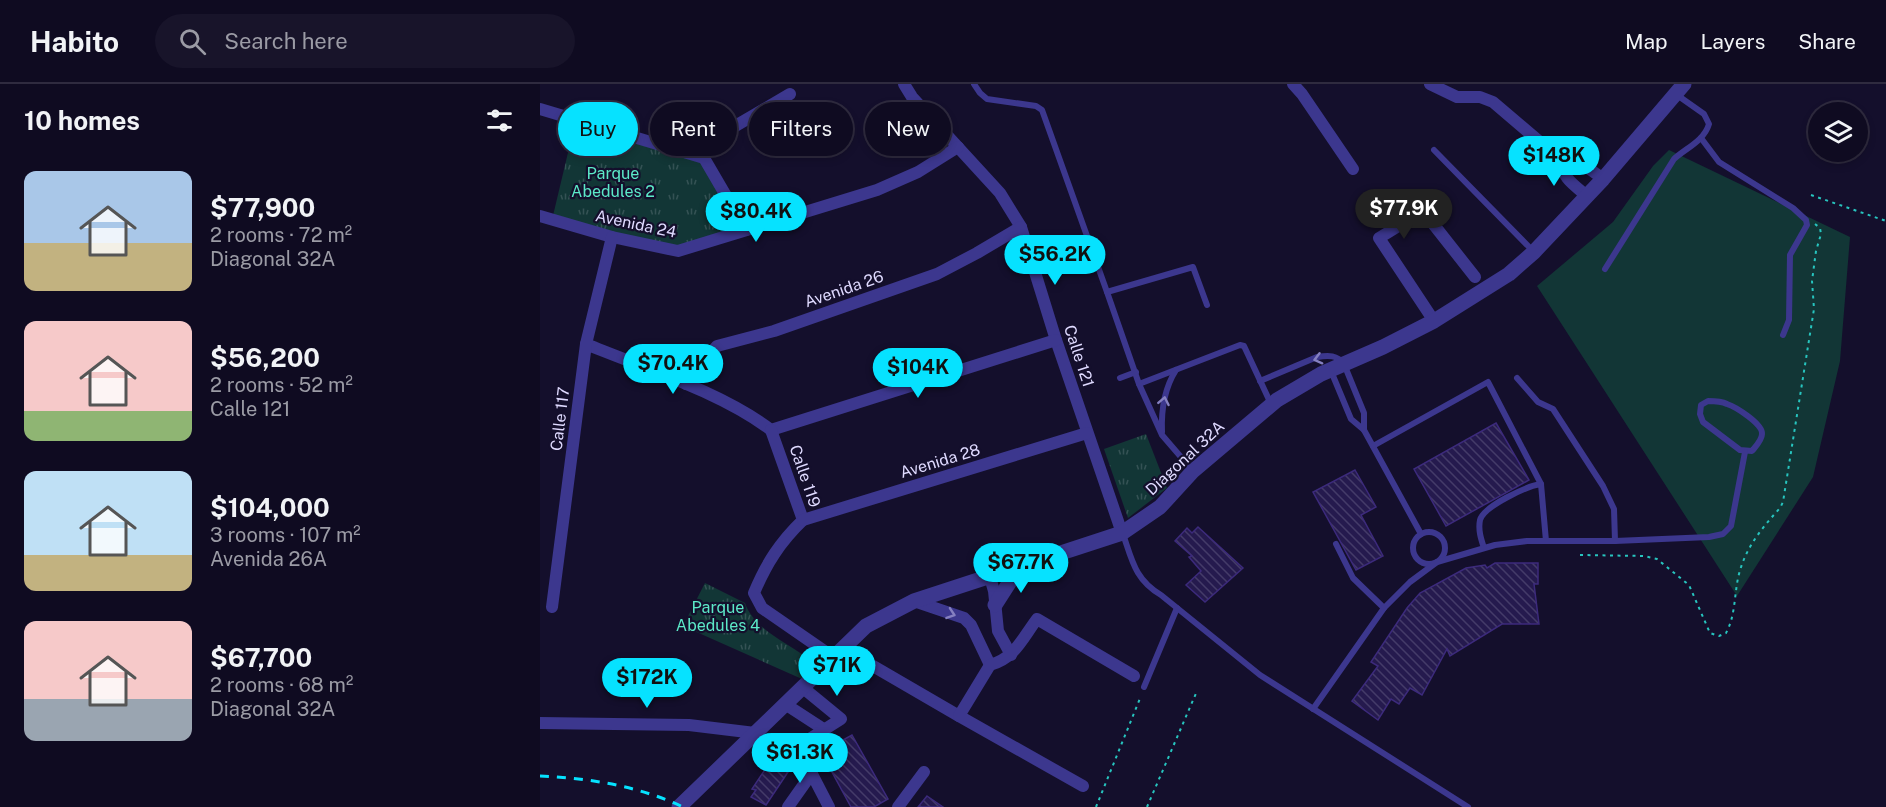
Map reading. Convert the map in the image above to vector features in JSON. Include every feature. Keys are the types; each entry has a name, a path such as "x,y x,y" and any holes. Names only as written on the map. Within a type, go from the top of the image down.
{"street":[{"name":"Calle 121","path":"904,84 912,97 1000,193 1021,227 1056,340 1122,533"},
{"path":"1293,84 1353,169"},
{"path":"1430,84 1456,97 1480,97 1493,102 1560,159 1580,162 1603,179"},
{"name":"Diagonal 32A","path":"679,807 866,626 914,601 1122,533 1160,507 1193,471 1271,405 1338,367 1434,321 1485,290 1534,252 1603,179 1680,89"},
{"path":"737,125 790,94"},
{"path":"540,109 650,141"},
{"name":"Avenida 24","path":"540,216 612,237 678,251 878,190 918,172 958,147"},
{"path":"698,156 704,158 746,230"},
{"path":"1560,159 1561,169 1566,177 1587,196"},
{"path":"1434,321 1379,238 1423,211 1475,277"},
{"name":"Avenida 26","path":"686,384 717,346 774,331 937,274 1021,227"},
{"name":"Calle 117","path":"552,607 586,344 612,237"},
{"path":"586,344 686,384 754,417 771,430 1056,340"},
{"name":"Calle 119","path":"771,430 803,520 783,539 763,570 754,592 762,609 834,657"},
{"name":"Avenida 28","path":"803,520 1087,433"},
{"path":"995,605 1011,580 1024,566"},
{"path":"990,577 998,631 1011,655"},
{"path":"914,601 964,618 971,625 990,665"},
{"path":"959,716 990,665 1002,662 1011,655 1036,619 1134,676"},
{"path":"873,666 1083,786"},
{"path":"781,757 841,719 802,687"},
{"path":"785,704 825,730"},
{"path":"540,723 689,725 755,733"},
{"path":"798,747 829,807"},
{"path":"898,807 924,772"},
{"path":"788,807 812,773"}],"lane":[{"path":"974,84 987,99 1036,106 1042,110 1139,384 1162,435 1193,471"},
{"path":"1605,268 1674,159 1701,138 1707,130 1708,120 1680,89"},
{"path":"1701,138 1719,162 1793,208 1806,220 1807,225 1790,255 1789,320 1783,335"},
{"path":"1434,150 1534,252"},
{"path":"1107,292 1193,267 1207,305"},
{"path":"1139,384 1240,345 1244,346 1271,405"},
{"path":"1260,381 1317,357 1339,358 1338,367 1351,419 1364,430 1421,534"},
{"path":"1338,367 1364,413 1364,430"},
{"path":"1162,435 1161,417 1167,383 1176,370"},
{"path":"1120,378 1136,372"},
{"path":"1517,378 1538,402 1553,409 1604,486 1614,509 1615,541"},
{"path":"1373,446 1488,382 1541,484 1546,541"},
{"path":"1708,401 1719,401 1730,405 1760,426 1762,433 1760,440 1752,451 1745,452 1703,422 1700,414 1701,405 1708,401"},
{"path":"1313,709 1384,609 1410,582 1437,562 1445,549 1443,540 1431,532 1421,534 1413,546 1415,556 1427,564 1437,562 1495,545 1546,541 1709,537 1723,534 1731,526 1745,452"},
{"path":"1484,548 1479,531 1485,510 1531,485 1541,484"},
{"path":"1122,533 1143,582 1260,675 1468,807"},
{"path":"1336,544 1353,578 1384,609"},
{"path":"1144,687 1177,608"}],"path":[{"path":"1811,195 1886,221"},
{"path":"1096,807 1144,687"},
{"path":"1147,807 1197,691"}],"green space":[{"name":"Parque Abedules 2","path":"638,138 650,142 650,156 704,158 746,230 678,251 552,220 567,156 638,156"},
{"path":"1669,150 1850,237 1840,361 1813,477 1737,596 1537,286 1613,222 1653,166"},
{"path":"1146,434 1167,488 1128,518 1104,449"},
{"name":"Parque Abedules 4","path":"705,583 745,603 756,621 810,660 811,668 802,679 683,626"}],"building":[{"path":"1496,423 1529,480 1446,526 1414,469"},
{"path":"1355,470 1376,507 1361,515 1383,556 1356,570 1313,492"},
{"path":"1198,527 1243,568 1205,602 1186,585 1201,571 1189,557 1192,556 1175,541 1187,528 1192,533"},
{"path":"1495,563 1538,563 1538,584 1534,584 1539,624 1502,624 1450,656 1447,649 1422,695 1410,688 1399,704 1391,699 1378,720 1352,701 1378,666 1371,662 1407,608 1420,593 1466,568 1485,565 1487,568"},
{"path":"852,735 888,799 874,807 851,807 821,752"},
{"path":"772,759 777,764 790,769 766,805 751,797 756,790 752,789"},
{"path":"927,796 943,807 918,807"}],"railway":[{"path":"540,776 613,784 631,788 683,807"}]}
